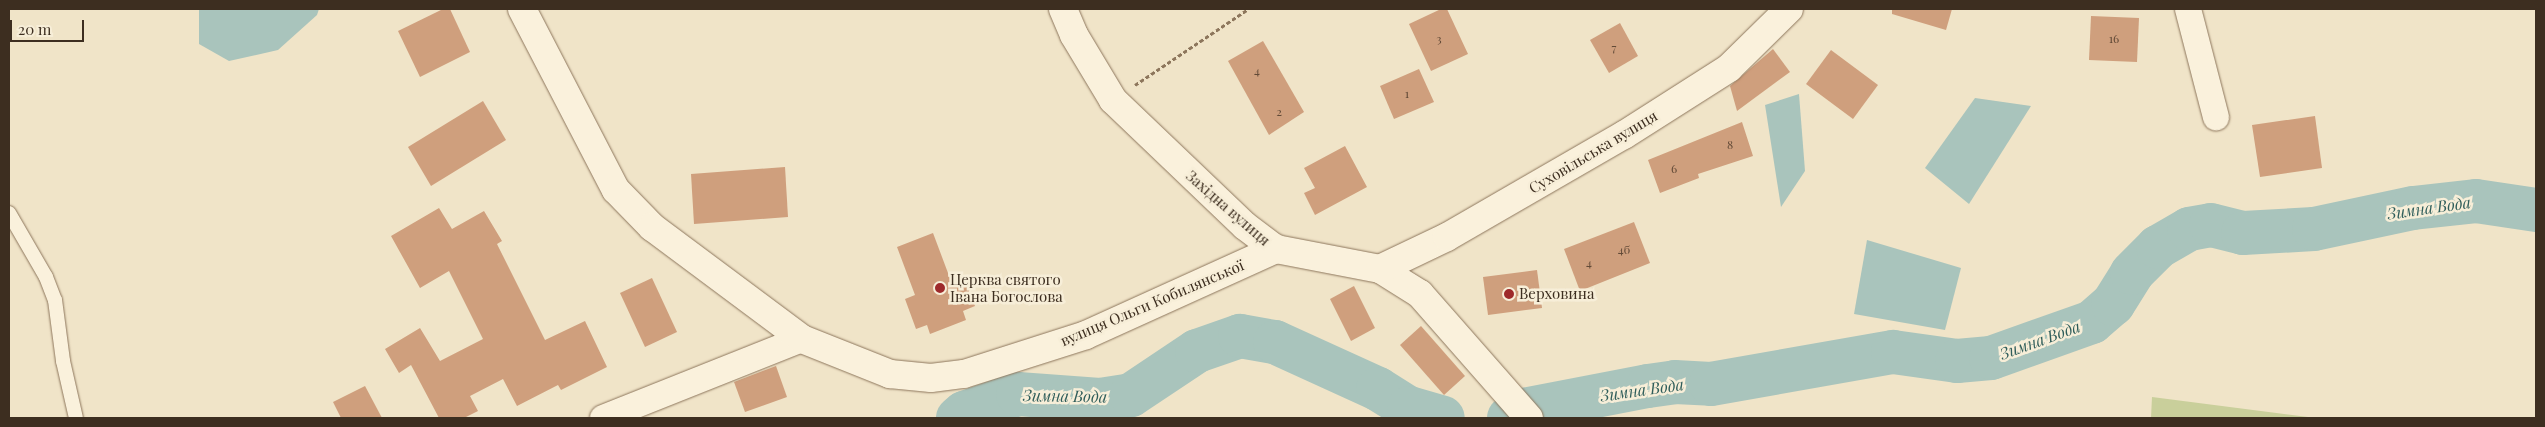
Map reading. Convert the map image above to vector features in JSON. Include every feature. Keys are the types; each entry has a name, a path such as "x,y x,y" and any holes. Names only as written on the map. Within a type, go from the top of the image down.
{"street":[{"name":"вулиця Ольги Кобилянської","path":"522,9 616,190 652,227 802,339 890,374 931,378 964,374 1086,335 1276,249"},
{"name":"Західна вулиця","path":"1063,9 1074,35 1113,100 1245,226 1276,249 1380,269 1420,294 1529,418"},
{"name":"Суховільська вулиця","path":"1380,269 1447,237 1624,136 1729,68 1789,9"},
{"path":"2188,9 2216,117"},
{"path":"603,418 802,339"}],"lane":[{"path":"9,213 46,277 55,300 63,361 76,418"}],"path":[{"path":"1113,100 1248,9"}],"green space":[{"path":"2152,397 2316,418 2151,418"}],"water":[{"path":"199,9 319,9 317,15 278,50 229,61 199,44"},
{"path":"1799,94 1805,171 1781,207 1765,105"},
{"path":"1975,98 2031,106 1969,204 1925,168"},
{"path":"1867,240 1961,268 1945,330 1854,314"}],"building":[{"path":"443,9 450,9 470,52 420,77 398,31"},
{"path":"1441,9 1447,9 1468,54 1431,71 1409,24"},
{"path":"1892,9 1952,9 1946,30 1892,14"},
{"path":"2091,16 2139,18 2137,62 2089,60"},
{"path":"1620,23 1638,56 1609,73 1590,40"},
{"path":"1263,41 1304,112 1269,135 1228,61"},
{"path":"1773,49 1790,72 1737,111 1730,86"},
{"path":"1831,50 1878,85 1853,119 1806,84"},
{"path":"1419,69 1434,102 1394,119 1380,86"},
{"path":"483,101 506,140 431,186 408,147"},
{"path":"2315,116 2322,168 2260,177 2252,125"},
{"path":"1742,122 1753,156 1698,174 1699,178 1660,193 1648,160"},
{"path":"1345,146 1367,187 1315,215 1304,193 1315,188 1304,168"},
{"path":"785,167 788,217 694,224 691,174"},
{"path":"439,208 452,229 484,211 502,241 497,244 545,340 585,321 607,367 561,390 558,385 517,406 503,379 470,396 478,411 464,418 439,418 411,365 399,373 385,349 420,328 440,361 483,339 449,271 420,288 391,236"},
{"path":"1634,222 1650,263 1580,291 1564,249"},
{"name":"Церква святого Івана Богослова","path":"933,233 951,281 964,276 975,306 963,311 966,320 930,334 927,325 916,329 905,299 915,295 897,247"},
{"path":"1537,270 1542,308 1488,315 1483,277"},
{"path":"652,278 677,332 645,347 620,293"},
{"path":"1354,286 1375,328 1351,341 1330,299"},
{"path":"1421,326 1465,376 1444,395 1400,345"},
{"path":"776,366 787,397 745,412 734,382"},
{"path":"365,386 382,418 341,418 333,402"}],"waterway":[{"name":"Зимна Вода","path":"1509,418 1523,410 1648,386 1675,382 1711,384 1893,352 1957,361 1991,358 2092,322 2113,304 2132,273 2158,247 2189,229 2211,225 2243,233 2314,229 2413,208 2476,201 2536,210"},
{"name":"Зимна Вода","path":"958,418 964,413 1018,394 1100,400 1131,395 1197,351 1240,336 1275,342 1378,389 1409,408 1443,418"}],"place":[{"name":"Церква святого Івана Богослова","path":"940,288"},
{"name":"Верховина","path":"1509,294"}]}
